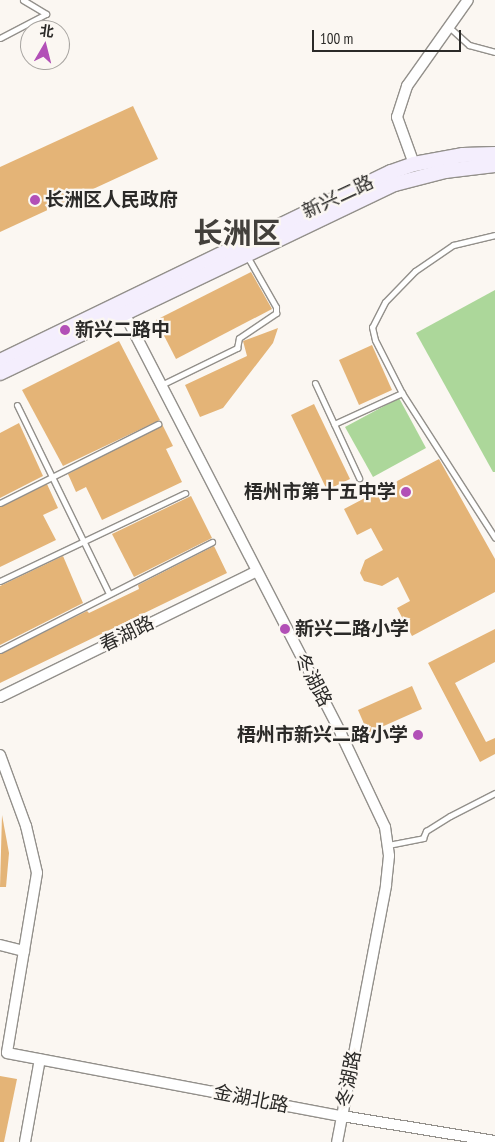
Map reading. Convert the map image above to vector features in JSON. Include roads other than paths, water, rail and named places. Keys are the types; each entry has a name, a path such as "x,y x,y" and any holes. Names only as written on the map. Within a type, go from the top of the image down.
{"main road":[{"name":"新兴二路","path":"0,373 122,309 240,243 414,164 463,155 495,154"},
{"name":"新兴二路","path":"0,361 247,256 395,184 454,169 495,165"}],"street":[{"path":"414,164 397,117 407,86 468,0"},
{"name":"冬湖路","path":"122,309 255,572 341,734 385,826 388,846 386,886 337,1142"},
{"name":"春湖路","path":"0,696 255,572"},
{"path":"0,755 26,826 37,873 24,951 0,945"},
{"name":"金湖北路","path":"24,951 7,1053 342,1116 495,1142"},
{"path":"25,1142 40,1059"}],"lane":[{"path":"0,38 46,14 23,0"},
{"path":"449,27 470,45 495,52"},
{"path":"495,235 453,245 415,271 376,317 372,327 375,340 402,393 495,538"},
{"path":"160,385 237,348 240,338 276,313 276,307 247,256"},
{"path":"315,383 359,478"},
{"path":"334,424 402,393"},
{"path":"17,405 109,594"},
{"path":"0,503 158,424"},
{"path":"0,581 184,492"},
{"path":"488,526 495,523"},
{"path":"0,650 212,542"},
{"path":"388,846 423,838 426,831 450,816 495,794"}],"place":[{"name":"长洲区人民政府","path":"35,200"},
{"name":"新兴二路中","path":"65,330"},
{"name":"梧州市第十五中学","path":"406,492"},
{"name":"新兴二路小学","path":"285,629"},
{"name":"梧州市新兴二路小学","path":"418,735"}],"district":[{"name":"长洲区","path":"237,233"}]}
